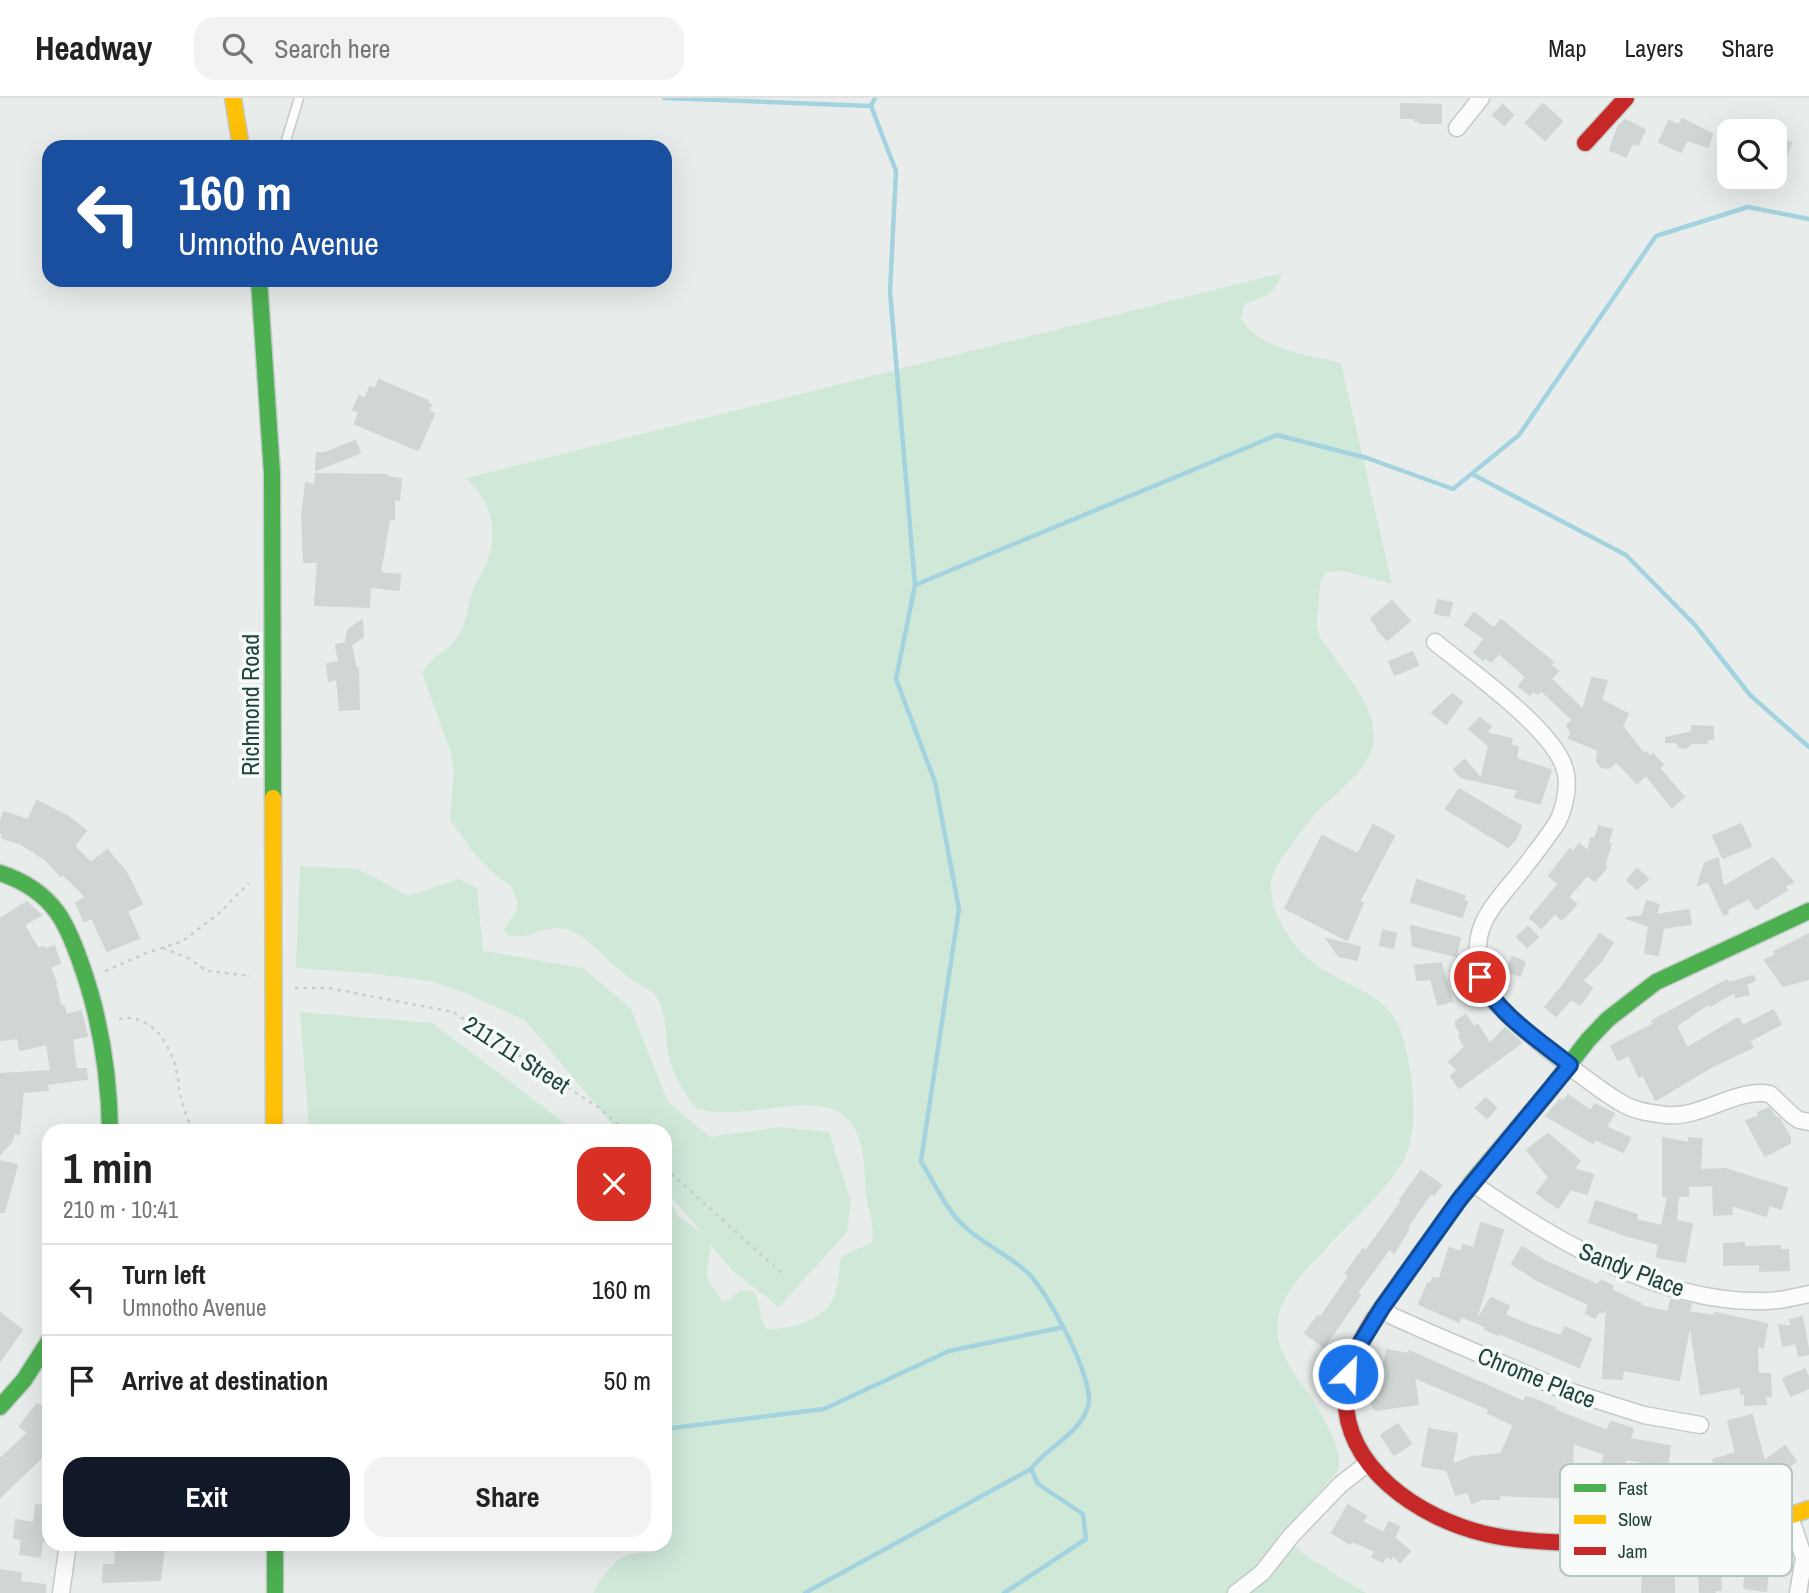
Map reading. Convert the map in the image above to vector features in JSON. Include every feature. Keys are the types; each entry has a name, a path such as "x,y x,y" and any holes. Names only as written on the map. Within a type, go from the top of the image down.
{"main road":[{"path":"233,98 240,140"},
{"path":"1585,143 1626,98"},
{"name":"Richmond Road","path":"260,287 272,473 274,1124"},
{"path":"0,873 25,883 45,898 58,914 87,979 104,1047 110,1124"},
{"path":"1560,1540 1485,1534 1433,1514 1396,1490 1368,1463 1358,1448 1348,1419 1346,1393 1352,1357 1382,1308 1472,1183 1594,1033 1633,998 1656,982 1809,911"},
{"path":"0,1407 24,1380 42,1352"},
{"path":"1792,1516 1809,1509"},
{"path":"275,1551 275,1593"}],"street":[{"path":"1457,128 1481,98"},
{"path":"1435,642 1549,740 1566,771 1562,812 1557,823 1489,912 1479,935 1476,959 1480,977 1491,998 1570,1065 1626,1105 1642,1112 1671,1115 1764,1093 1770,1094 1799,1120 1809,1122"},
{"name":"Sandy Place","path":"1472,1183 1510,1210 1576,1248 1632,1275 1697,1294 1753,1301 1776,1301 1809,1294"},
{"name":"Chrome Place","path":"1382,1308 1392,1316 1427,1332 1559,1388 1644,1415 1700,1425"},
{"path":"1236,1593 1262,1573 1291,1536 1340,1485 1368,1463"},
{"path":"1792,1523 1804,1558 1798,1593"},
{"path":"61,1593 67,1551"}],"lane":[{"path":"286,140 299,98"}],"path":[{"path":"87,979 137,956 188,938 249,884"},
{"name":"211711 Street","path":"163,948 195,961 207,971 274,984 328,988 453,1012 599,1108 617,1124"},
{"path":"99,1025 129,1018 153,1027 171,1055 178,1077 179,1094 191,1124"},
{"path":"672,1174 785,1276"}],"green space":[{"path":"1282,273 1268,294 1245,303 1241,318 1249,329 1272,344 1300,354 1341,363 1392,584 1344,571 1326,572 1322,579 1317,618 1319,634 1365,703 1370,714 1374,738 1372,749 1360,770 1316,813 1283,856 1271,881 1275,909 1286,931 1301,951 1319,967 1375,998 1394,1018 1402,1033 1411,1077 1412,1132 1410,1144 1399,1168 1300,1277 1282,1305 1278,1319 1277,1332 1284,1356 1322,1416 1334,1440 1339,1460 1338,1471 1289,1526 1290,1542 1309,1558 1366,1593 593,1593 609,1569 620,1559 632,1554 672,1551 672,1206 680,1218 701,1232 672,1197 672,1124 612,1124 525,1020 465,993 431,981 296,968 300,866 358,869 409,896 459,879 477,888 483,951 583,968 631,1009 668,1102 710,1137 779,1127 829,1132 851,1202 847,1232 779,1307 735,1273 709,1243 711,1248 707,1276 712,1286 723,1301 729,1300 741,1290 754,1291 767,1329 786,1328 807,1322 824,1311 835,1295 842,1256 871,1243 873,1230 861,1145 849,1121 832,1109 809,1105 725,1112 697,1109 674,1073 667,1047 663,1014 653,993 625,975 588,941 574,932 556,928 516,936 507,935 504,930 517,910 517,901 511,886 491,871 473,852 450,820 454,769 451,753 422,673 429,663 453,643 460,632 474,586 491,550 492,527 487,506 466,478"},
{"path":"300,1012 432,1023 566,1124 309,1124"}],"building":[{"path":"1401,104 1441,105 1441,123 1420,123 1415,121 1415,118 1401,118"},
{"path":"1543,104 1562,121 1545,140 1526,123"},
{"path":"1503,105 1513,115 1504,125 1493,115"},
{"path":"1682,119 1712,134 1708,147 1687,140 1681,152 1659,142 1669,121 1679,125"},
{"path":"1625,120 1645,130 1638,145 1632,143 1626,157 1610,150 1618,127"},
{"path":"379,380 428,401 431,405 428,411 434,414 418,450 355,424 359,412 353,410 359,396 365,399 370,387 375,389"},
{"path":"355,441 360,453 316,470 317,453 325,453"},
{"path":"316,474 387,475 401,479 399,500 394,499 394,519 389,520 380,573 400,575 399,590 370,587 369,607 315,605 318,562 304,562 302,515 306,483 315,485"},
{"path":"1438,600 1452,603 1449,616 1435,613"},
{"path":"1392,601 1410,621 1387,640 1371,619"},
{"path":"1474,613 1494,628 1501,620 1553,662 1550,665 1558,671 1551,679 1583,710 1592,678 1607,681 1601,700 1628,714 1622,726 1644,754 1646,752 1650,757 1653,754 1663,765 1659,768 1684,797 1672,807 1646,775 1637,783 1617,762 1608,768 1601,767 1597,761 1598,750 1569,738 1571,733 1567,725 1573,720 1541,690 1538,694 1533,691 1530,695 1519,686 1526,677 1499,653 1491,662 1485,658 1483,660 1474,652 1485,639 1465,625"},
{"path":"362,620 363,637 351,645 356,669 358,668 359,709 340,710 337,679 329,681 327,664 339,662 336,645 346,643 348,630"},
{"path":"1412,652 1418,665 1395,675 1389,662"},
{"path":"1452,694 1462,702 1446,724 1432,713"},
{"path":"1480,718 1491,727 1486,733 1512,739 1510,745 1518,747 1516,759 1551,770 1540,804 1515,797 1518,790 1461,777 1454,769 1465,760 1481,779 1489,746 1469,729"},
{"path":"1692,726 1713,727 1713,739 1708,739 1706,743 1691,743 1686,748 1679,747 1676,742 1666,742 1666,738 1692,732"},
{"path":"1459,789 1521,826 1515,840 1508,847 1446,809"},
{"path":"37,801 69,817 86,831 74,846 91,863 107,850 126,872 142,904 127,911 139,938 107,951 92,918 84,921 76,903 86,897 45,859 19,843 2,838 4,834 0,833 0,824 4,812 28,820"},
{"path":"1741,824 1751,846 1723,858 1713,836"},
{"path":"1373,825 1394,836 1359,902 1363,903 1347,940 1285,908 1322,836 1358,854"},
{"path":"1599,826 1612,830 1606,868 1595,881 1587,875 1568,897 1576,904 1562,920 1555,913 1541,928 1530,918 1559,884 1549,876 1570,849 1573,852 1579,844 1588,851 1591,838 1595,839"},
{"path":"1718,858 1723,887 1773,858 1793,882 1784,886 1787,890 1756,909 1749,898 1727,909 1728,913 1724,915 1708,881 1698,885 1705,863"},
{"path":"1637,869 1648,879 1637,889 1627,880"},
{"path":"1417,880 1465,896 1463,900 1467,902 1462,917 1411,902"},
{"path":"1647,901 1659,905 1656,915 1689,910 1691,924 1663,928 1658,955 1645,953 1649,926 1626,918 1642,916"},
{"path":"27,902 41,915 24,925 38,949 44,947 45,950 54,946 60,963 50,967 61,1007 64,1006 66,1015 81,1011 87,1036 72,1039 76,1069 86,1069 87,1079 47,1084 48,1090 23,1092 19,1134 14,1133 12,1141 0,1154 0,1074 51,1071 47,1044 20,1050 18,1038 0,1040 0,919"},
{"path":"1411,926 1460,938 1456,956 1413,946"},
{"path":"1528,927 1538,937 1527,947 1517,937"},
{"path":"1383,930 1396,934 1393,948 1380,945"},
{"path":"1600,934 1613,943 1582,981 1592,988 1580,1005 1571,999 1556,1016 1545,1007"},
{"path":"1809,934 1809,979 1783,986 1765,960 1776,955 1774,952"},
{"path":"1327,939 1360,947 1357,960 1339,956"},
{"path":"1512,957 1525,962 1520,976 1507,971"},
{"path":"1441,963 1452,1001 1438,1005 1431,979 1417,980 1415,966"},
{"path":"1753,976 1755,980 1746,985 1749,994 1736,997 1735,992 1710,1006 1708,1004 1676,1026 1687,1048 1738,1018 1743,1026 1773,1010 1781,1024 1749,1041 1753,1047 1713,1066 1656,1100 1643,1075 1639,1077 1629,1055 1618,1060 1611,1046 1654,1024 1652,1021 1727,980 1729,983"},
{"path":"1466,1015 1474,1027 1478,1025 1490,1044 1505,1028 1521,1043 1459,1088 1451,1076 1458,1070 1449,1062 1465,1047 1456,1021"},
{"path":"1568,1095 1591,1111 1595,1104 1614,1114 1606,1127 1630,1138 1623,1152 1595,1139 1593,1143 1546,1116"},
{"path":"1486,1098 1496,1108 1487,1118 1476,1108"},
{"path":"1769,1108 1777,1119 1779,1118 1790,1143 1765,1156 1746,1121 1760,1116 1758,1113"},
{"path":"1548,1134 1580,1161 1574,1169 1593,1175 1587,1194 1571,1189 1558,1208 1537,1193 1549,1177 1527,1150"},
{"path":"1663,1138 1689,1143 1689,1138 1702,1139 1700,1170 1725,1169 1787,1188 1781,1209 1769,1205 1766,1216 1731,1205 1732,1214 1714,1215 1713,1185 1688,1186 1688,1196 1678,1196 1676,1221 1692,1224 1685,1262 1657,1257 1659,1244 1589,1222 1596,1201 1637,1215 1636,1220 1662,1226 1668,1196 1663,1196"},
{"path":"0,1161 17,1165 4,1212 0,1212"},
{"path":"1421,1171 1441,1185 1434,1195 1431,1193 1407,1227 1409,1228 1394,1253 1389,1249 1357,1293 1360,1295 1324,1347 1305,1333 1318,1316 1320,1318 1349,1276 1346,1273 1363,1249 1366,1251"},
{"path":"1481,1223 1503,1230 1475,1322 1461,1316 1459,1322 1419,1304 1428,1283 1431,1284 1433,1278 1440,1279 1449,1248 1461,1252 1463,1245 1474,1248"},
{"path":"1744,1243 1744,1247 1780,1246 1780,1250 1788,1250 1789,1270 1760,1271 1760,1264 1724,1265 1724,1244"},
{"path":"1522,1247 1597,1285 1602,1281 1613,1286 1611,1290 1641,1304 1640,1306 1668,1312 1671,1300 1691,1304 1689,1312 1714,1316 1715,1313 1767,1324 1763,1347 1757,1346 1758,1374 1770,1374 1771,1396 1765,1396 1766,1404 1745,1405 1745,1394 1741,1394 1741,1387 1701,1394 1690,1324 1679,1380 1623,1370 1622,1379 1603,1378 1607,1304 1603,1313 1599,1311 1595,1318 1586,1313 1588,1304 1539,1281 1512,1264"},
{"path":"1491,1298 1509,1306 1505,1315 1528,1325 1561,1336 1565,1327 1591,1339 1579,1367 1499,1333 1498,1335 1476,1322"},
{"path":"0,1313 22,1330 0,1361"},
{"path":"1802,1317 1809,1354 1799,1356 1796,1343 1783,1346 1779,1325 1792,1327 1790,1320"},
{"path":"1387,1350 1408,1354 1409,1351 1524,1402 1526,1397 1536,1400 1607,1431 1611,1422 1633,1429 1630,1439 1670,1446 1667,1464 1626,1459 1625,1464 1602,1464 1605,1454 1573,1443 1572,1464 1560,1464 1560,1498 1499,1495 1499,1499 1482,1499 1472,1503 1468,1492 1456,1495 1447,1470 1422,1466 1429,1429 1457,1434 1452,1465 1472,1457 1501,1454 1514,1425 1488,1413 1489,1409 1414,1377 1418,1404 1376,1410 1373,1408 1371,1395 1378,1394"},
{"path":"1805,1369 1809,1388 1791,1396 1783,1379"},
{"path":"37,1404 42,1407 42,1457 0,1497 0,1459 28,1433 20,1426"},
{"path":"1752,1415 1764,1461 1785,1446 1796,1461 1792,1464 1714,1464 1713,1460 1736,1453 1728,1421"},
{"path":"1398,1424 1411,1444 1394,1455 1381,1435"},
{"path":"36,1505 42,1506 40,1557 20,1554 22,1539 14,1538 16,1520 34,1523"},
{"path":"1348,1505 1366,1516 1362,1522 1384,1533 1389,1522 1399,1527 1394,1538 1410,1551 1400,1562 1393,1555 1391,1559 1386,1556 1383,1562 1372,1557 1375,1551 1352,1541 1350,1544 1332,1533"},
{"path":"116,1551 164,1551 160,1580 103,1582 104,1565 115,1565"},
{"path":"0,1570 21,1573 20,1582 45,1585 45,1593 0,1593"},
{"path":"1643,1576 1674,1576 1674,1593 1642,1593"},
{"path":"1699,1576 1720,1576 1721,1590 1714,1590 1715,1593 1700,1593"},
{"path":"1745,1576 1768,1576 1766,1591 1744,1588"}],"waterway":[{"path":"664,98 871,106"},
{"path":"875,98 871,106 896,171 890,291 915,585 896,679 935,782 959,909 921,1161 957,1219 969,1231 1027,1272 1036,1282 1068,1336 1085,1377 1088,1394 1088,1406 1078,1425 1031,1469 1038,1484 1083,1514 1086,1539 1004,1593"},
{"path":"915,585 1277,435 1367,458 1453,489 1519,435 1656,236 1748,207 1809,219"},
{"path":"1472,474 1626,555 1695,625 1750,695 1809,747"},
{"path":"672,1428 824,1409 949,1351 1064,1327"},
{"path":"805,1593 1031,1469"}],"traffic: fast":[{"path":"259,287 272,473 273,798"},
{"path":"0,873 39,893 61,917 73,942 98,1023 108,1087 110,1124"},
{"path":"1375,1317 1472,1182 1608,1019 1656,982 1809,911"},
{"path":"0,1407 24,1380 42,1352"},
{"path":"275,1551 275,1593"}],"traffic: slow":[{"path":"233,98 240,140"},
{"path":"273,798 274,1124"},
{"path":"1792,1515 1809,1509"}],"traffic: jam":[{"path":"1585,143 1626,98"},
{"path":"1375,1317 1352,1361 1346,1390 1348,1418 1356,1443 1371,1465 1389,1485 1412,1502 1461,1527 1505,1538 1560,1542"}],"route":[{"path":"1348,1374 1352,1357 1382,1308 1459,1200 1570,1065 1491,998 1480,977"}]}
